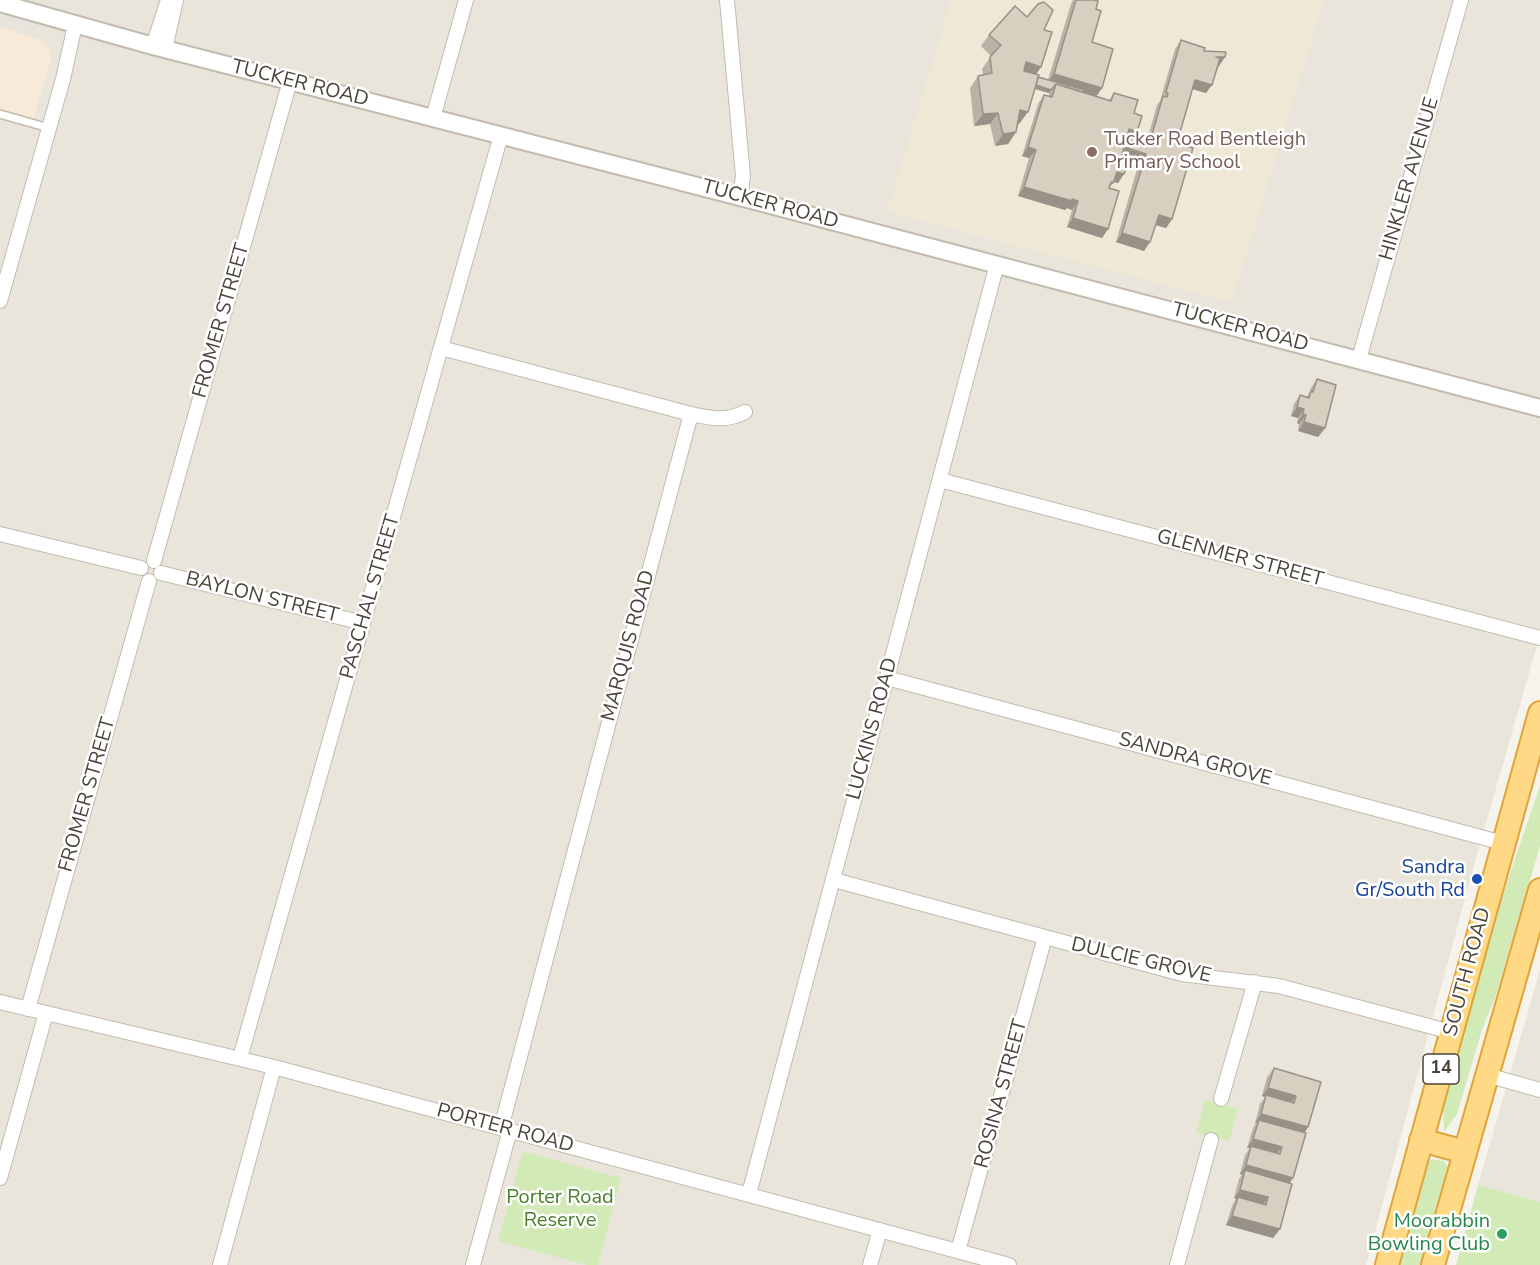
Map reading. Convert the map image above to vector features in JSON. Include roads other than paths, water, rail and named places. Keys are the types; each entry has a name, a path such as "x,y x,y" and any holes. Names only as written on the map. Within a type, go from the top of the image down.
{"highway":[{"name":"SOUTH ROAD","path":"1387,1265 1503,843 1539,723"},
{"name":"14","path":"1433,1265 1540,890"},
{"path":"1421,1140 1465,1152"}],"street":[{"path":"159,48 168,0"},
{"path":"159,48 176,0"},
{"path":"433,118 466,0"},
{"path":"728,0 743,176 740,197"},
{"name":"HINKLER AVENUE","path":"1359,359 1461,0"},
{"name":"TUCKER ROAD","path":"0,3 159,48 740,197 1540,408"},
{"path":"0,301 63,79 78,47 79,26"},
{"name":"FROMER STREET","path":"158,567 290,81"},
{"name":"PASCHAL STREET","path":"240,1058 501,135"},
{"name":"LUCKINS ROAD","path":"749,1194 997,264"},
{"path":"441,348 691,414 729,419 745,412"},
{"name":"MARQUIS ROAD","path":"473,1265 691,414"},
{"name":"GLENMER STREET","path":"940,480 1540,638"},
{"path":"0,534 141,568"},
{"path":"148,561 158,567 155,581 143,578 141,568 148,561"},
{"name":"BAYLON STREET","path":"158,567 363,623"},
{"name":"FROMER STREET","path":"28,1009 149,581"},
{"name":"SANDRA GROVE","path":"887,678 1503,843"},
{"name":"DULCIE GROVE","path":"834,880 1191,976 1287,987 1451,1032"},
{"name":"ROSINA STREET","path":"958,1251 1045,937"},
{"path":"1221,1099 1255,982"},
{"name":"PORTER ROAD","path":"0,1002 240,1058 1009,1265"},
{"path":"0,1178 46,1013"},
{"path":"220,1265 274,1067"},
{"path":"1487,1075 1540,1090"},
{"path":"1177,1265 1211,1140"},
{"path":"870,1265 879,1230"}],"lane":[{"path":"0,114 50,128"}],"place":[{"name":"Tucker Road Bentleigh Primary School","path":"1092,152"},
{"name":"Sandra Gr/South Rd","path":"1477,879"},
{"name":"Moorabbin Bowling Club","path":"1502,1234"}],"park label":[{"name":"Porter Road Reserve","path":"560,1210"}]}
